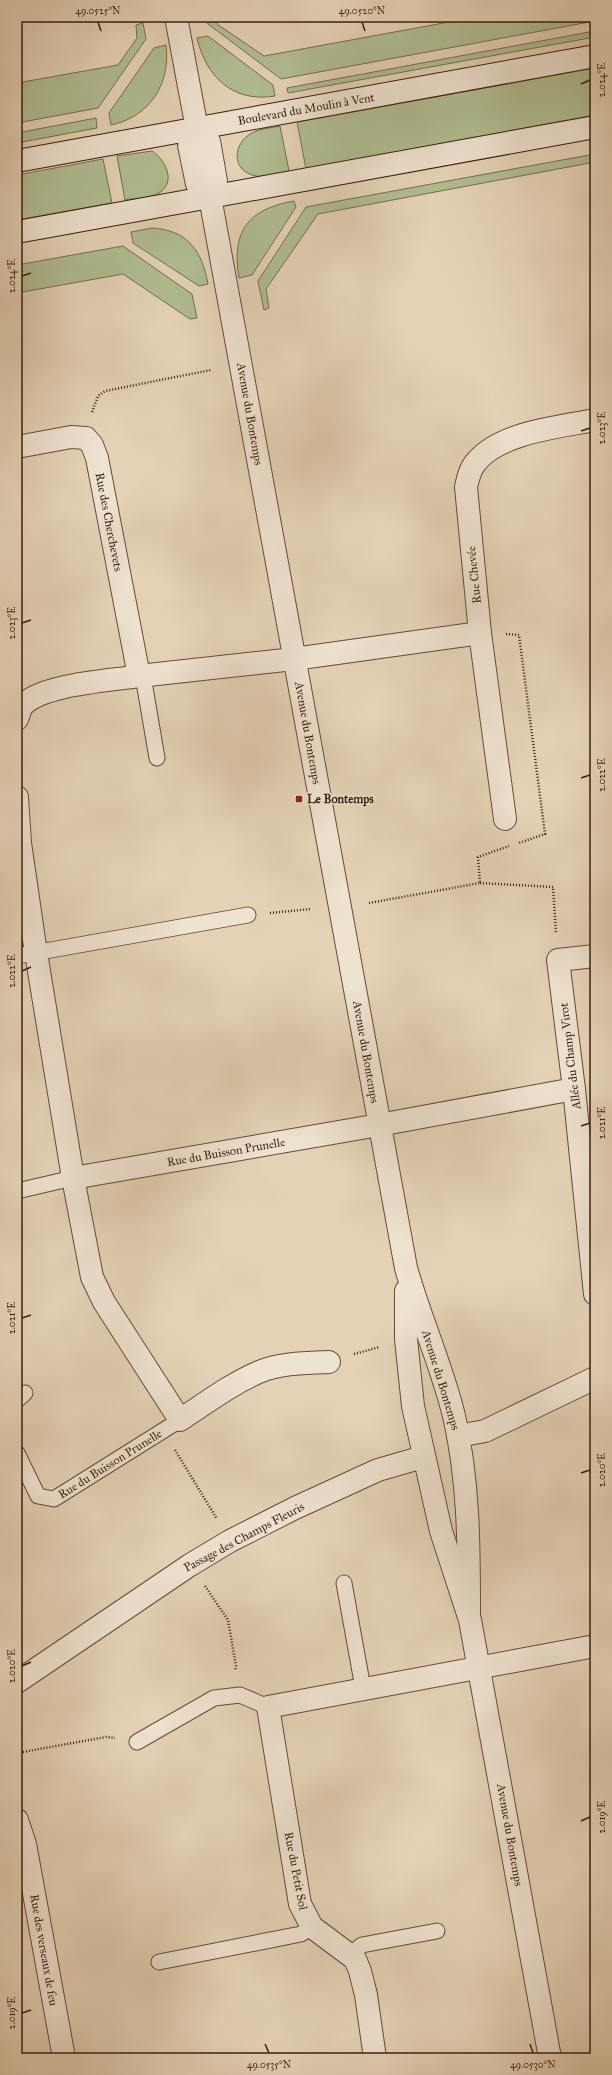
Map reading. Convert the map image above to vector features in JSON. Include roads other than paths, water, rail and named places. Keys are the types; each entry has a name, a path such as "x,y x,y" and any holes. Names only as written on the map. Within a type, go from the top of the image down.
{"street":[{"path":"176,17 197,129 189,145 197,184 210,197"},
{"name":"Boulevard du Moulin à Vent","path":"17,161 595,56"},
{"path":"17,232 595,127"},
{"name":"Avenue du Bontemps","path":"210,197 406,1268 446,1387 458,1436 465,1477 469,1528 469,1613"},
{"name":"Rue Chevée","path":"505,818 480,633 466,487 469,474 476,462 498,444 544,429 595,420"},
{"name":"Rue des Cherchevets","path":"17,448 71,437 86,438 92,445 96,458 141,676"},
{"path":"19,709 36,696 54,689 141,676 294,659 480,633"},
{"path":"17,797 26,955 73,1178 92,1277 104,1302 172,1426"},
{"name":"Allée du Champ Virot","path":"595,956 558,960 574,1089 595,1294"},
{"name":"Rue du Buisson Prunelle","path":"73,1178 380,1125 574,1089"},
{"name":"Avenue du Bontemps","path":"406,1268 406,1339 413,1406 440,1531 469,1613 550,2058"},
{"name":"Rue du Buisson Prunelle","path":"172,1426 234,1385 260,1371 298,1364 329,1362"},
{"path":"458,1436 485,1431 595,1378"},
{"name":"Passage des Champs Fleuris","path":"17,1682 190,1565 230,1541 295,1508 378,1470 424,1457"},
{"path":"268,1707 363,1688 595,1646"},
{"name":"Rue du Petit Sol","path":"268,1707 300,1904 305,1917 312,1927 355,1959 360,1971 366,1995 375,2058"},
{"name":"Rue des verseaux de feu","path":"17,1820 25,1844 64,2058"}],"lane":[{"name":"Rue des Cherchevets","path":"141,676 157,758"},
{"path":"26,955 248,916"},
{"name":"Rue du Buisson Prunelle","path":"17,1191 73,1178"},
{"name":"Rue du Buisson Prunelle","path":"17,1453 38,1496 54,1500 172,1426"},
{"path":"344,1583 363,1688"},
{"path":"137,1742 201,1704 214,1698 240,1695 268,1707"},
{"path":"159,1962 301,1934 312,1927"},
{"path":"350,1955 362,1945 437,1931"}],"place":[{"name":"Le Bontemps","path":"299,799"}]}
